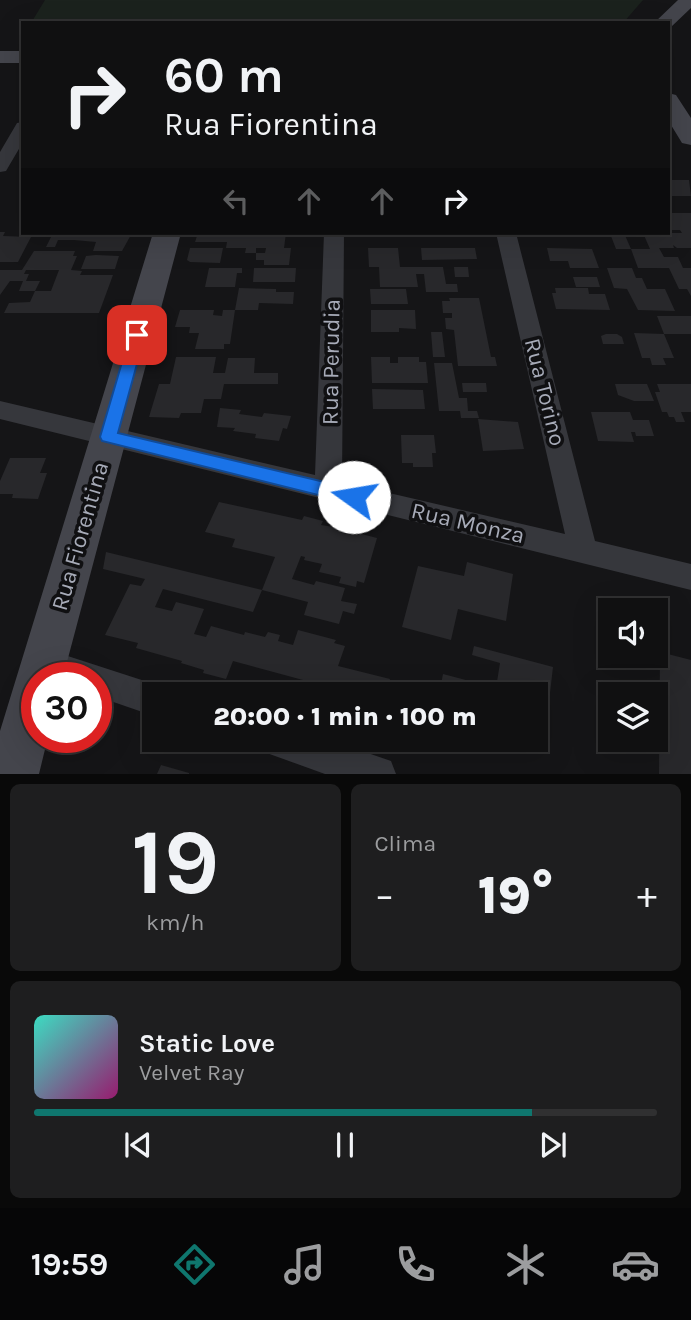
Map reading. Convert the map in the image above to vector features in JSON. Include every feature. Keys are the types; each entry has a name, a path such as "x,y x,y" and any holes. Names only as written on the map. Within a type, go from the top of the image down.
{"street":[{"path":"666,21 689,0"},
{"path":"0,57 21,57"},
{"path":"670,103 691,138"},
{"path":"0,167 21,130"},
{"name":"Rua Fiorentina","path":"44,662 166,235"},
{"name":"Rua Perudia","path":"328,491 334,235"},
{"name":"Rua Torino","path":"506,235 583,550"},
{"name":"Rua Monza","path":"0,410 691,577"},
{"path":"112,686 142,696"},
{"name":"Rua Fiorentina","path":"13,774 21,745"},
{"path":"312,752 378,774"}],"shaded area":[{"path":"45,0 643,0 625,21 32,21"}],"building":[{"path":"670,176 672,180 689,180 691,196 670,196"},
{"path":"670,213 691,213 691,248 677,248 673,245 674,248 659,248 664,257 678,257 683,268 691,268 691,296 687,289 679,289 669,268 638,268 631,249 650,249 644,235 682,233 680,230 670,230"},
{"path":"0,232 5,232 3,236 31,237 18,262 0,262"},
{"path":"52,235 131,235 122,251 93,251 96,242 74,240 58,240 55,247 46,247"},
{"path":"197,235 286,235 284,248 291,248 289,265 264,265 264,260 256,260 256,253 245,253 246,248 226,248 227,242 195,242","holes":["256,248 266,248 265,253 256,253"]},
{"path":"625,235 631,249 616,249 611,236 603,236"},
{"path":"190,248 223,248 220,263 190,262 187,260"},
{"path":"368,248 398,248 400,267 443,267 446,284 457,284 458,292 426,292 424,274 416,274 418,287 380,287 379,267 369,267"},
{"path":"421,248 475,248 477,259 422,260"},
{"path":"547,248 592,249 599,268 570,268 568,261 550,261"},
{"path":"34,251 75,251 73,256 77,256 71,270 82,271 80,275 113,275 99,313 4,313 9,303 30,302 35,291 19,291 23,281 10,281 0,295 0,270 22,270","holes":["26,270 59,270 51,291 35,291 40,281 26,281 29,274 24,274"]},
{"path":"86,256 119,256 115,269 81,269"},
{"path":"454,267 468,267 469,277 455,277"},
{"path":"209,268 242,268 242,273 237,273 235,287 205,287"},
{"path":"254,268 296,268 295,282 253,282"},
{"path":"607,268 632,268 636,278 642,278 647,289 665,289 675,311 638,310 627,289 614,288"},
{"path":"573,277 597,277 600,287 576,287"},
{"path":"239,288 294,292 293,304 259,303 258,310 235,310"},
{"path":"555,288 588,288 589,294 605,294 610,310 556,309 552,293 556,293"},
{"path":"370,289 406,289 408,304 371,304"},
{"path":"449,298 479,298 491,357 495,357 497,366 458,366 454,330 446,329 445,318 452,318 452,313 443,313 442,301 450,301"},
{"path":"180,310 214,310 213,315 222,316 223,310 235,310 230,344 224,344 224,349 195,349 199,333 189,333 190,327 175,327"},
{"path":"371,310 415,310 416,329 399,328 399,332 371,332"},
{"path":"657,316 691,316 691,334 664,334"},
{"path":"431,332 442,332 445,357 433,357"},
{"path":"634,333 664,334 674,358 663,358 666,365 652,365 650,358 642,358"},
{"path":"617,334 622,337 624,344 603,344 601,336"},
{"path":"176,357 216,357 213,373 225,373 228,358 255,358 254,373 278,373 278,384 224,384 221,399 204,399 201,413 181,413 179,418 149,417 159,384 170,384"},
{"path":"371,357 390,357 390,363 398,363 398,357 419,357 419,362 426,362 428,383 372,383"},
{"path":"434,363 452,363 459,398 467,398 468,411 477,411 479,418 461,418 460,411 439,411"},
{"path":"462,383 486,383 487,392 463,392"},
{"path":"615,384 647,384 654,401 634,401 618,395"},
{"path":"657,384 691,384 691,412 681,412 685,422 676,422 667,412 662,412 655,392 660,392"},
{"path":"372,389 423,390 425,409 373,409"},
{"path":"220,408 241,410 239,414 262,417 264,413 291,416 279,441 255,438 256,434 233,431 235,428 217,427"},
{"path":"591,412 630,412 633,420 649,420 654,436 636,436 635,432 631,432 634,442 598,441"},
{"path":"478,419 518,422 524,449 483,451"},
{"path":"401,435 434,435 436,453 432,453 433,467 413,467 413,463 402,463"},
{"path":"10,458 46,458 40,473 47,473 38,499 12,498 13,494 0,494 0,481"},
{"path":"219,502 302,520 304,516 323,521 321,525 334,527 339,515 354,519 350,531 377,538 364,583 357,581 356,587 339,583 341,577 319,572 322,564 304,560 305,557 301,556 292,579 314,585 316,581 345,588 341,601 357,604 354,614 343,611 339,624 304,615 308,602 262,590 275,557 232,547 235,539 205,532"},
{"path":"106,552 262,590 253,612 163,589 155,607 172,611 176,602 204,609 194,634 206,637 211,626 244,635 245,632 265,637 268,632 280,635 278,641 293,645 298,630 336,640 334,643 345,646 338,666 390,679 389,682 302,682 303,680 233,661 226,679 203,673 204,670 181,663 182,661 136,648 138,643 105,635 130,584 141,586 145,579 103,569"},
{"path":"467,562 513,574 506,621 458,609 451,640 402,627 418,566 464,576"},
{"path":"474,646 553,667 548,710 548,682 497,682 500,663 472,655"},
{"path":"668,654 691,660 691,774 659,774 659,752 668,752 668,682 660,682 660,668 668,668"},
{"path":"443,674 473,682 441,682"},
{"path":"161,765 189,773 189,774 157,774"}],"route":[{"path":"137,335 108,437 354,497"}]}
